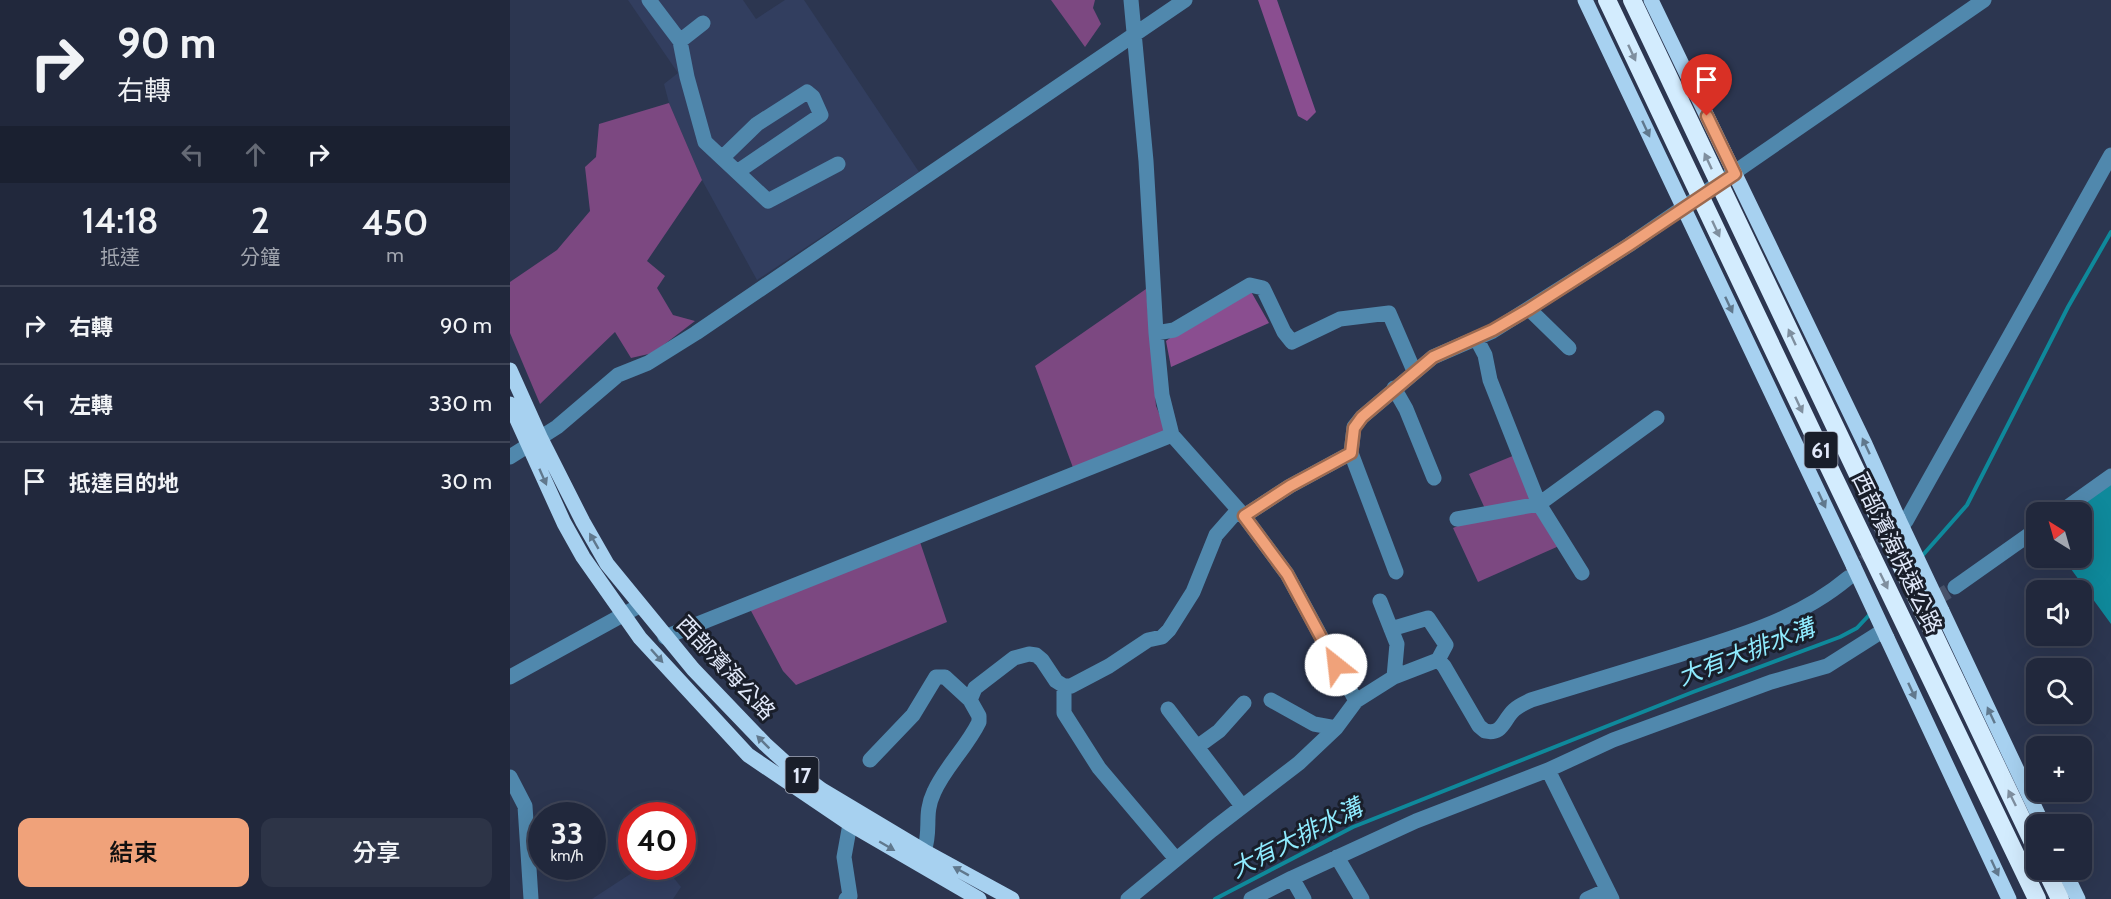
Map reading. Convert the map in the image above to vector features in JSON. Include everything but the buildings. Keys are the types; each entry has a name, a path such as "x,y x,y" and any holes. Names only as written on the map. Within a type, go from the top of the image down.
{"highway":[{"name":"西部濱海快速公路","path":"1607,0 2037,899"},
{"name":"西部濱海快速公路","path":"1632,0 2026,827"},
{"path":"2051,880 2060,899"}],"main road":[{"path":"1585,0 1882,637 2009,899"},
{"path":"1651,0 1902,520 1942,611 2038,814"},
{"name":"西部濱海公路","path":"510,370 564,523 583,557 640,638 748,755 850,824 979,899"},
{"name":"西部濱海公路","path":"510,405 535,442 607,564 665,638 701,678 787,764 822,790 924,851 1012,899"},
{"path":"2069,880 2078,899"}],"street":[{"path":"649,0 680,41 691,95 705,142 768,201 838,164"},
{"path":"1131,0 1146,161 1156,333 1162,395 1172,435 1241,513 1287,574 1356,701"},
{"path":"510,457 535,442 618,375 648,363 696,333 1185,0"},
{"path":"1396,572 1351,453 1354,428 1358,422 1394,388 1433,357 1476,338 1529,309 1629,245 1984,0"},
{"path":"680,41 704,23"},
{"path":"722,158 757,124 807,92 813,97 821,115 737,172"},
{"path":"1902,520 2111,154"},
{"path":"1156,333 1174,330 1250,285 1263,288 1284,332 1292,342 1340,319 1389,312 1414,371"},
{"path":"1529,309 1569,348"},
{"path":"1476,338 1485,355 1490,380 1539,504 1582,573"},
{"path":"1394,388 1406,409 1434,478"},
{"path":"1457,519 1539,504 1657,418"},
{"path":"665,638 1172,435"},
{"path":"970,700 975,688 1014,658 1029,654 1036,655 1056,681 1071,687 1109,666 1148,640 1162,637 1169,630 1192,592 1216,535 1241,513 1351,453"},
{"path":"2074,502 2111,476"},
{"path":"1955,587 2026,537"},
{"path":"1438,660 1444,666 1479,726 1485,731 1497,731 1503,727 1515,709 1531,700 1751,633 1792,615 1831,592 1851,571"},
{"path":"510,677 634,598"},
{"path":"1380,601 1397,644 1394,677"},
{"path":"1128,899 1242,806 1299,763 1336,728 1356,701 1394,677 1438,660 1446,645 1428,618 1391,629"},
{"path":"1251,899 1416,821 1548,770 1613,740 1771,682 1827,666 1882,637"},
{"path":"870,760 913,715 936,677 945,677 970,700 979,716 979,722 934,791 926,812 929,839 924,851"},
{"path":"1064,686 1064,712 1099,768 1176,859"},
{"path":"1271,700 1314,724 1336,728"},
{"path":"1197,747 1219,731 1244,703"},
{"path":"1168,709 1242,806"},
{"path":"1548,770 1609,894 1587,899"},
{"path":"510,777 525,806 531,899"},
{"path":"846,899 850,896 844,856 850,824"},
{"path":"1337,857 1362,899"},
{"path":"1292,878 1304,899"}],"shaded area":[{"path":"628,0 743,0 756,19 785,0 804,0 919,172 757,280 702,180 669,103 664,84 678,73"},
{"path":"1051,0 1095,0 1093,8 1101,24 1085,47"},
{"path":"1258,0 1277,0 1316,112 1307,121 1298,116"},
{"path":"669,103 702,180 647,261 665,276 657,288 673,315 695,321 653,353 631,358 615,332 540,404 510,333 510,282 557,250 590,211 585,167 596,157 599,124"},
{"path":"1249,288 1269,323 1171,367 1166,341 1231,294"},
{"path":"1146,289 1156,406 1167,432 1075,473 1035,366"},
{"path":"1515,455 1568,542 1478,582 1453,528 1487,513 1469,474"},
{"path":"2111,482 2111,624 2092,598 2092,580 2079,580 2070,568 2092,568 2092,502 2084,502"},
{"path":"920,542 947,622 796,685 783,671 750,609"},
{"path":"621,880 675,880 681,887 673,899 592,899"}],"waterway":[{"name":"大有大排水溝","path":"1922,556 1967,505 2068,307 2111,232"},
{"name":"大有大排水溝","path":"1215,899 1353,827 1693,692 1840,637 1857,628 1871,613"}],"tunnel":[{"path":"1848,578 1906,521"},
{"path":"1876,635 1955,587"}],"route":[{"path":"1336,665 1287,574 1244,516 1290,486 1351,453 1354,428 1362,417 1404,379 1433,357 1493,330 1529,309 1735,174 1707,116"}]}
